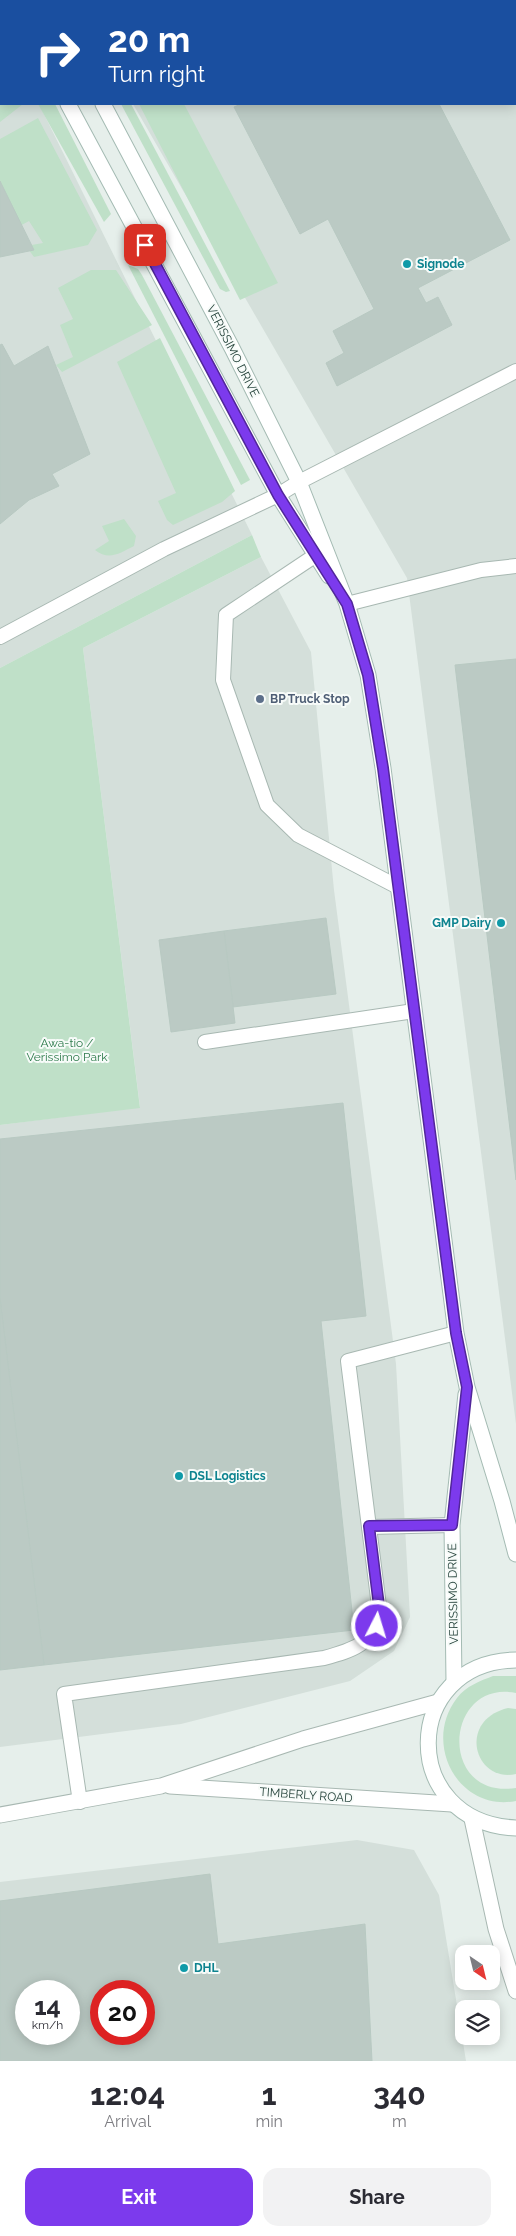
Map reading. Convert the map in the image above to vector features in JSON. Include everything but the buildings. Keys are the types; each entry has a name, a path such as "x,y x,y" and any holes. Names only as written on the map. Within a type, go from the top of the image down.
{"street":[{"name":"VERISSIMO DRIVE","path":"69,105 278,495 320,552 347,604 368,675 383,768 456,1333 467,1387 516,1554"},
{"name":"VERISSIMO DRIVE","path":"104,105 232,348 299,482 320,552"},
{"name":"VERISSIMO DRIVE","path":"454,1682 452,1525 467,1387"},
{"path":"516,1660 498,1660 474,1668 454,1682 438,1702 429,1728 428,1755 436,1781 452,1804 472,1819 496,1827 516,1828"},
{"name":"TIMBERLY ROAD","path":"0,1816 161,1786 303,1739 438,1702"},
{"name":"TIMBERLY ROAD","path":"161,1786 452,1804"},
{"path":"472,1819 496,1929 516,1991"}],"lane":[{"path":"0,637 164,549 278,495 299,482 516,371"},
{"path":"320,552 226,614 223,680 267,805 298,835 398,887"},
{"path":"347,604 481,570 516,566"},
{"path":"205,1042 414,1011"},
{"path":"80,1802 64,1694 324,1658 359,1646 369,1637 377,1626 380,1614 348,1361 456,1333"},
{"path":"369,1526 452,1525"}],"shaded area":[{"path":"0,105 39,105 252,535 0,668"},
{"path":"134,105 516,105 516,1424 407,578"},
{"path":"261,557 311,652 334,890 396,1364 410,1617 394,1651 350,1681 181,1724 0,1747 0,1125 140,1107 83,648"},
{"path":"357,1840 414,1850 439,1895 456,2000 455,2045 463,2045 466,2061 0,2061 0,1882"}],"green space":[{"path":"0,105 22,105 0,122"},
{"path":"39,105 56,105 111,214 104,222"},
{"path":"122,105 132,105 230,291 226,292 220,289"},
{"path":"140,105 185,105 278,283 240,300"},
{"path":"38,118 97,230 88,245 34,257 26,246 43,243 29,221 18,227 0,193 0,139"},
{"path":"128,265 138,269 142,275 250,480 241,485"},
{"path":"91,270 116,270 152,325 62,372 56,365 73,357 60,325 73,319 58,288"},
{"path":"160,338 235,491 222,502 173,525 167,520 158,501 176,493 117,362"},
{"path":"124,519 136,536 134,546 114,555 105,555 95,550 109,541 102,526"},
{"name":"Awa-tio / Verissimo Park","path":"252,535 261,557 83,648 140,1108 0,1125 0,668"},
{"path":"493,1676 516,1676 516,1693 492,1694 475,1704 464,1720 459,1740 462,1760 473,1776 490,1787 516,1788 516,1801 495,1802 477,1796 463,1785 452,1770 445,1753 443,1735 447,1716 457,1698 469,1687"},
{"path":"508,1708 516,1709 516,1774 502,1774 490,1769 482,1760 477,1749 477,1737 482,1725 492,1715"}],"place":[{"name":"Signode","path":"407,264"},
{"name":"BP Truck Stop","path":"260,699"},
{"name":"GMP Dairy","path":"501,923"},
{"name":"DSL Logistics","path":"179,1476"},
{"name":"DHL","path":"184,1968"}],"route":[{"path":"145,245 278,495 347,604 368,675 383,768 456,1333 467,1387 452,1525 369,1526 380,1614 377,1626"}]}
